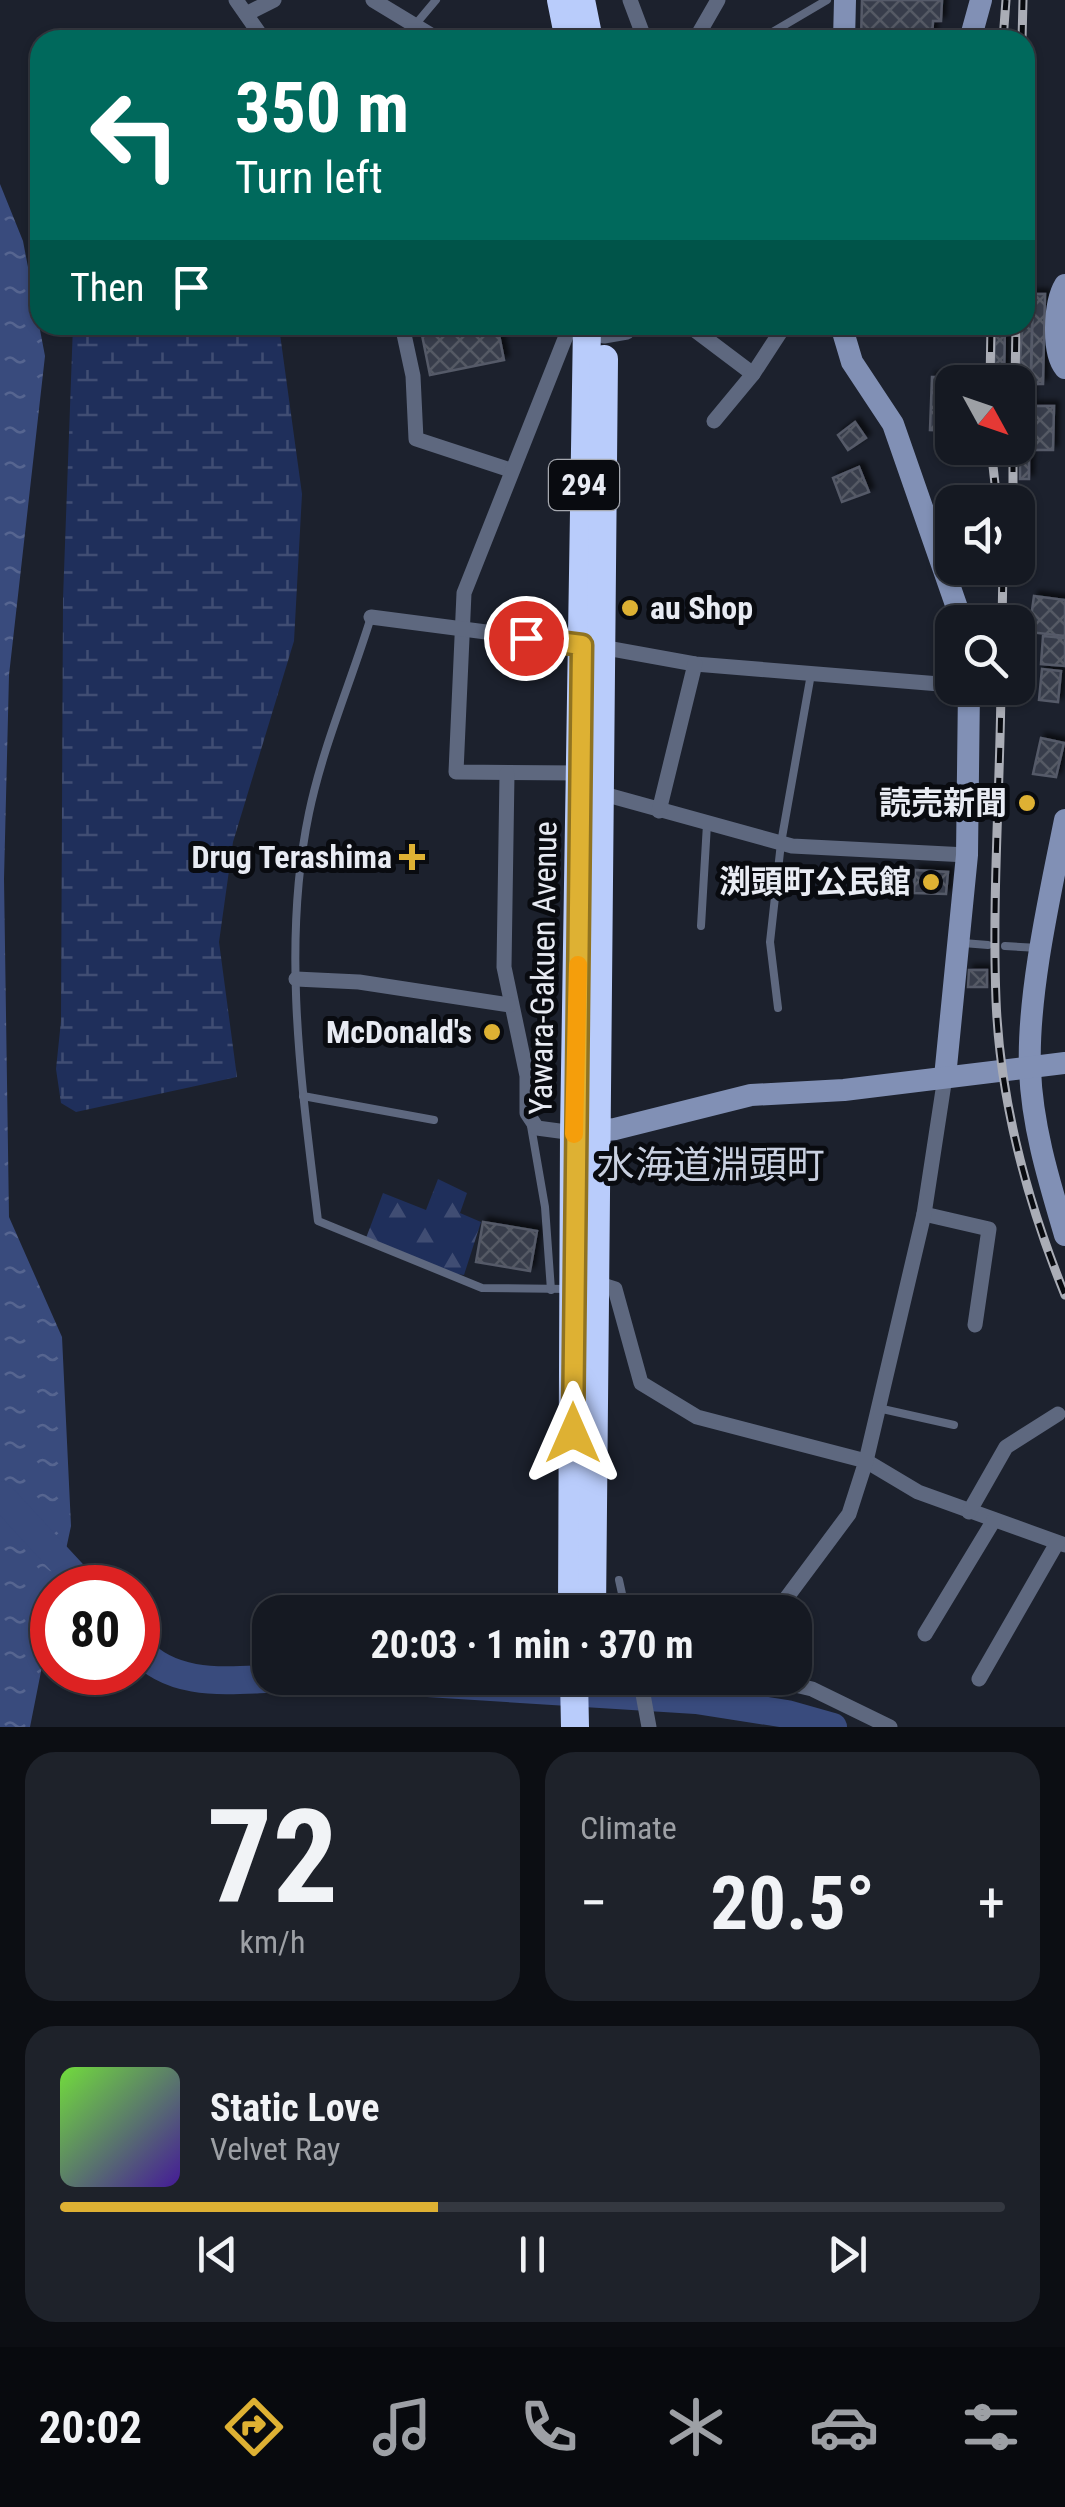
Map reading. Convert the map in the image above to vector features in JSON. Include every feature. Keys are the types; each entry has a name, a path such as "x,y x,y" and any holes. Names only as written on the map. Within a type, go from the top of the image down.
{"highway":[{"path":"561,0 567,30"},
{"path":"581,0 587,30"},
{"name":"Yawara-Gakuen Avenue","path":"572,1595 573,1287 586,1133 593,335"},
{"name":"Yawara-Gakuen Avenue","path":"573,1287 591,1595"},
{"path":"575,1695 576,1727"},
{"path":"593,1695 594,1727"}],"street":[{"path":"236,0 257,30"},
{"path":"246,14 274,0"},
{"path":"373,0 418,30"},
{"path":"630,0 641,30"},
{"path":"701,30 718,0"},
{"path":"844,30 845,0"},
{"path":"972,30 980,0"},
{"path":"1065,285 1058,306 1059,361 1065,368"},
{"path":"404,335 413,376 416,439 510,470"},
{"path":"566,335 464,593 456,772 591,783 660,812 781,843 968,855"},
{"path":"703,335 753,374"},
{"path":"714,421 753,374 778,335"},
{"path":"843,335 852,362 893,424 956,605"},
{"path":"371,617 695,664 935,684"},
{"path":"660,812 695,664"},
{"path":"789,1595 849,1514 866,1461 924,1214 946,1077 968,855 969,705"},
{"path":"507,774 504,967 527,1076 525,1100 530,1123 586,1133 751,1095 844,1090 1065,1062"},
{"path":"1065,820 1043,948 1030,1068 1034,1116 1065,1234"},
{"path":"296,979 359,982 510,1006"},
{"path":"924,1214 990,1229 975,1325"},
{"path":"573,1287 615,1289 641,1383 697,1417 866,1461 918,1492 1061,1544 979,1679"},
{"path":"969,1512 1006,1447 1058,1414"},
{"path":"925,1634 994,1520"},
{"path":"812,1689 890,1727"},
{"path":"643,1695 649,1727"}],"lane":[{"path":"427,30 436,0"},
{"path":"775,30 827,0"},
{"path":"371,617 309,814 298,893 296,979 303,1096 318,1221 482,1288 573,1287 545,1207 530,1123"},
{"path":"778,1008 770,942 781,843 811,674"},
{"path":"701,926 707,824"},
{"path":"958,942 988,945"},
{"path":"1005,946 1043,948"},
{"path":"303,1096 434,1120"},
{"path":"878,1408 954,1425"},
{"path":"620,1580 623,1595"}],"green space":[{"path":"73,335 280,335 302,494 294,641 233,842 219,942 237,1077 76,1112 61,1103 56,1069 61,1021 63,599"},
{"path":"438,1179 467,1193 460,1213 481,1222 464,1275 444,1272 366,1238 383,1193 426,1210"}],"water":[{"path":"0,184 23,241 30,278 30,335 41,335 45,356 9,675 4,879 9,1217 62,1337 71,1526 63,1565 30,1565 30,1695 36,1695 30,1727 0,1727"}],"building":[{"path":"862,0 942,0 941,21 933,21 933,30 861,30"},
{"path":"1035,294 1045,294 1043,384 1035,384 1035,365 1031,365"},
{"path":"422,335 499,335 504,360 430,375"},
{"path":"995,335 1005,335 1004,365 994,365"},
{"path":"1022,335 1032,335 1031,365 1020,365"},
{"path":"932,377 935,377 935,430 930,430"},
{"path":"1035,406 1054,406 1053,450 1035,450"},
{"path":"855,422 866,438 848,450 838,435"},
{"path":"1020,465 1029,465 1029,479 1020,479"},
{"path":"859,467 869,492 842,502 833,478"},
{"path":"1034,596 1065,600 1065,636 1035,633"},
{"path":"1043,636 1065,638 1065,666 1041,664"},
{"path":"1042,669 1061,671 1058,702 1039,700"},
{"path":"1041,738 1064,743 1056,777 1033,774"},
{"name":"渕頭町公民館","path":"915,870 948,872 946,894 914,893"},
{"path":"969,970 987,970 987,987 968,987"},
{"path":"483,1222 537,1231 530,1271 476,1262"}],"waterway":[{"path":"0,1495 65,1565"},
{"path":"160,1666 197,1678 252,1679"},
{"path":"617,1695 696,1700 787,1714 833,1727"}],"railway":[{"path":"1004,30 1006,0"},
{"path":"1022,30 1023,0"},
{"path":"990,365 991,335"},
{"path":"1015,365 1016,335"},
{"path":"993,465 995,485"},
{"path":"1013,465 1013,485"},
{"path":"1002,605 1003,585"},
{"path":"1001,705 995,922 996,1000 1003,1075 1028,1187 1065,1295"}],"slow traffic":[{"path":"574,1134 578,965"}],"place":[{"name":"au Shop","path":"630,608"},
{"name":"読売新聞","path":"1027,803"},
{"name":"Drug Terashima","path":"412,857"},
{"name":"渕頭町公民館","path":"931,882"},
{"name":"McDonald's","path":"492,1032"}],"district":[{"name":"水海道淵頭町","path":"711,1165"}],"route":[{"path":"526,638 582,645 573,1433"}]}
